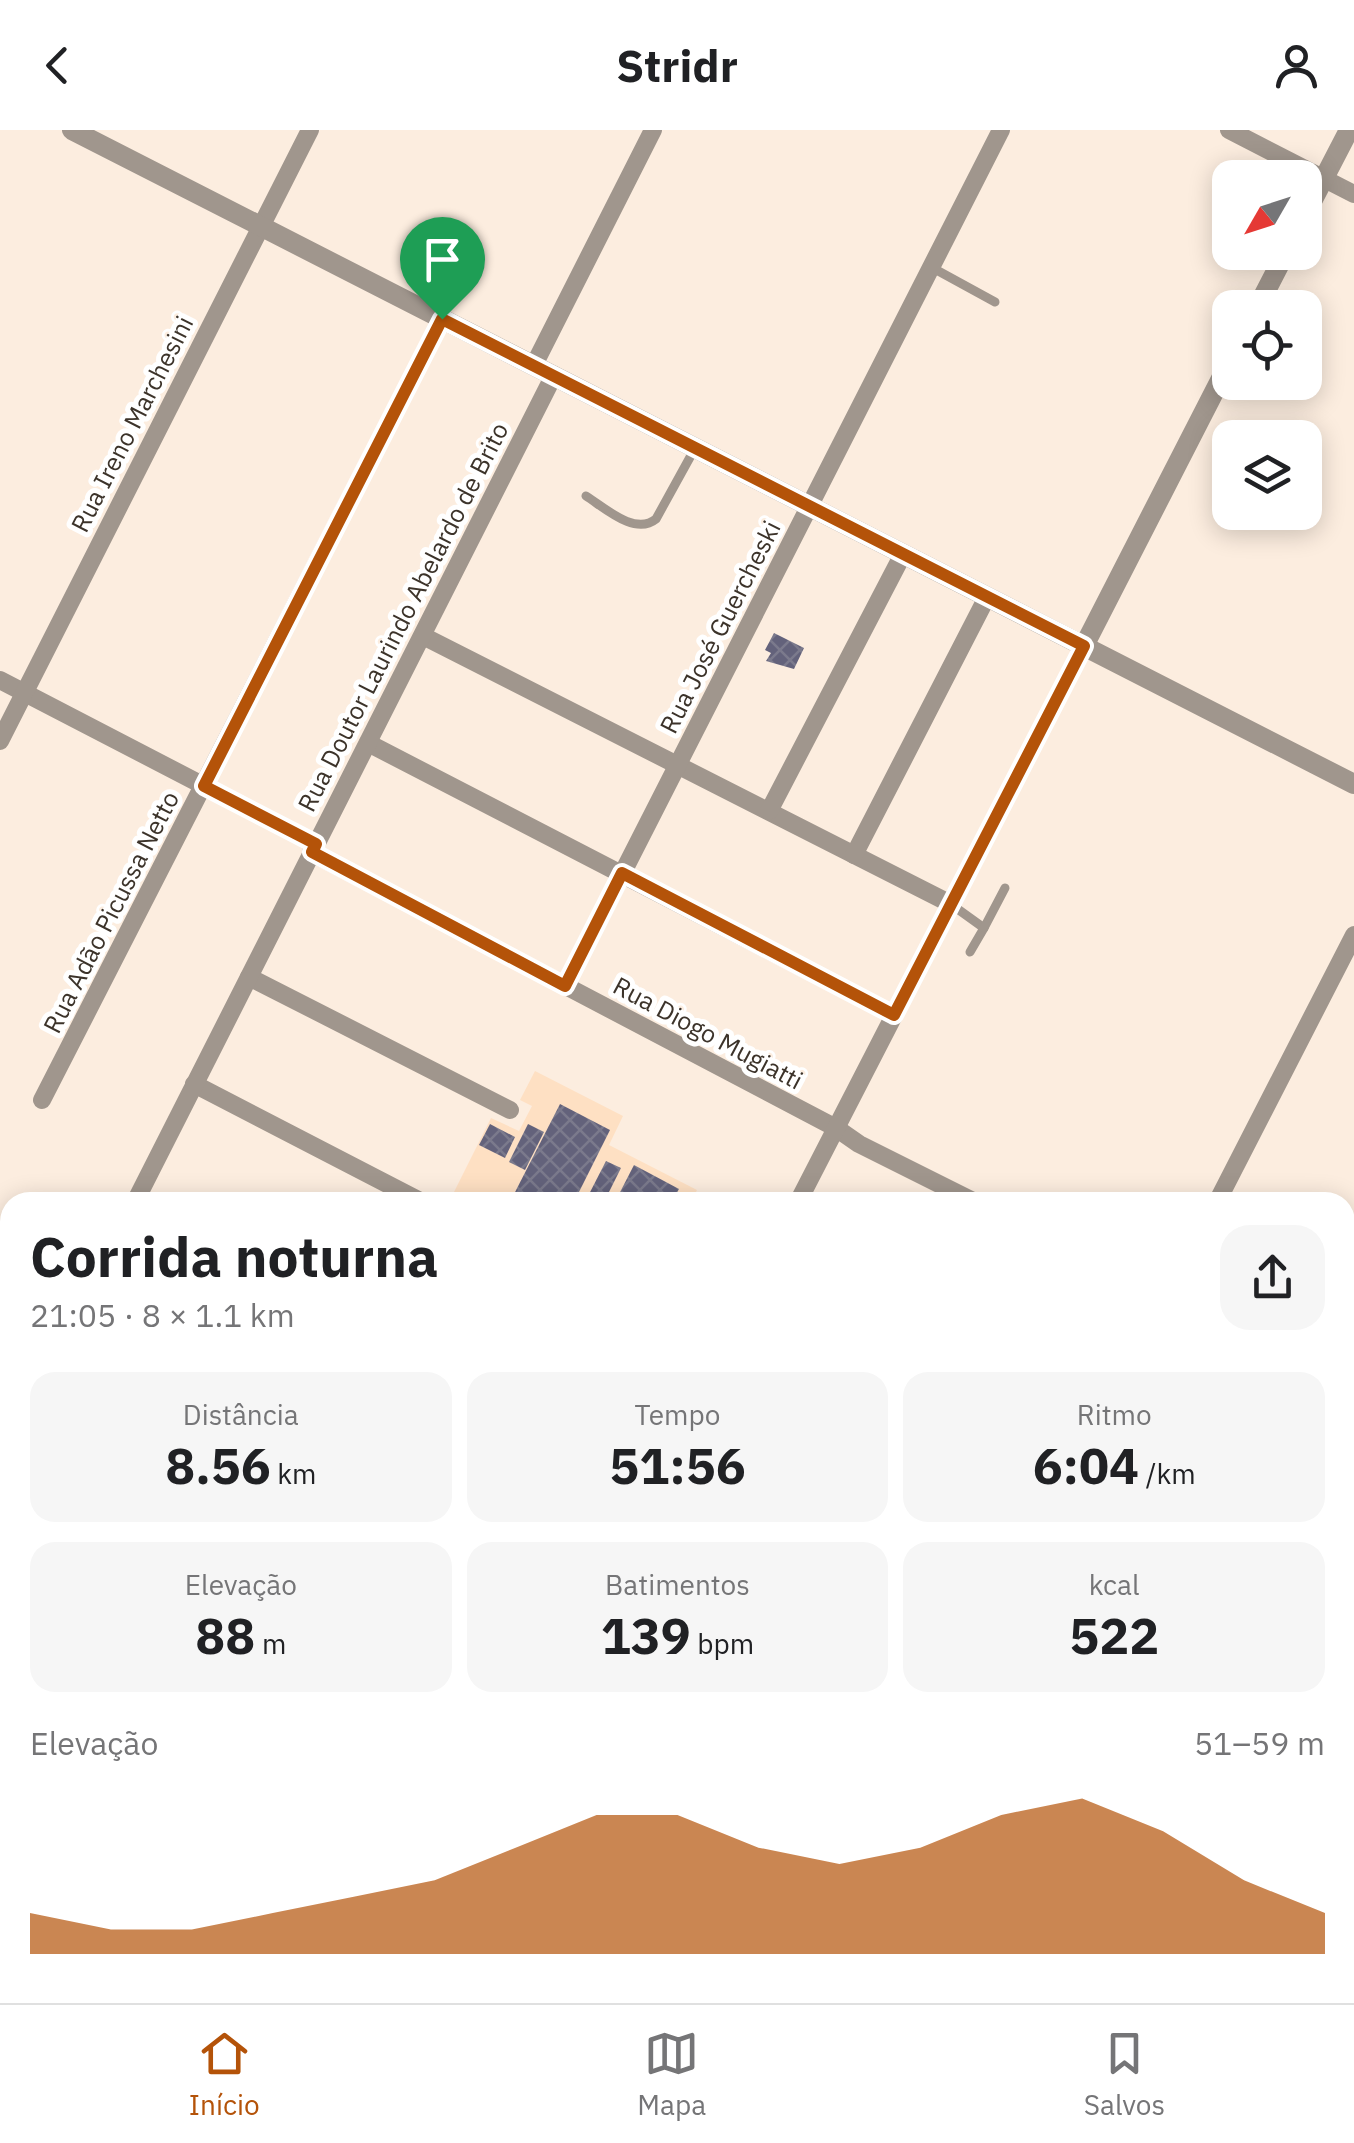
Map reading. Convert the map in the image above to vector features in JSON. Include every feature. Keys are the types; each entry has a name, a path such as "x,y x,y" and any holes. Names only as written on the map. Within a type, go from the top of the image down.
{"street":[{"path":"72,130 1354,784"},
{"name":"Rua Ireno Marchesini","path":"0,741 310,130"},
{"path":"534,365 654,130"},
{"name":"Rua José Guercheski","path":"565,986 1001,130"},
{"path":"1229,130 1354,194"},
{"path":"1322,182 1348,130"},
{"name":"Rua Adão Picussa Netto","path":"42,1100 442,319"},
{"name":"Rua Doutor Laurindo Abelardo de Brito","path":"140,1192 554,375"},
{"path":"803,1192 1212,396"},
{"path":"770,811 902,554"},
{"path":"854,855 987,596"},
{"path":"423,636 951,904"},
{"name":"Rua Diogo Mugiatti","path":"0,680 204,786 565,986 836,1128 859,1144 955,1192"},
{"path":"368,743 894,1015"},
{"path":"1222,1192 1354,936"},
{"path":"248,976 510,1110"},
{"path":"194,1084 403,1192"}],"lane":[{"path":"931,268 995,302"},
{"path":"586,496 636,526 648,526 656,519 696,448"},
{"path":"970,952 1006,888"},
{"path":"951,904 984,928"}],"shaded area":[{"path":"535,1071 623,1116 609,1145 696,1192 454,1192 491,1118 519,1131 532,1106 520,1100"}],"building":[{"path":"774,633 804,648 794,669 766,661 771,653 765,650"},
{"path":"560,1104 610,1130 579,1192 515,1192"},
{"path":"490,1124 515,1137 505,1158 479,1145"},
{"path":"528,1124 544,1132 525,1170 509,1162"},
{"path":"606,1161 621,1168 609,1192 590,1192"},
{"path":"634,1165 679,1189 677,1192 620,1192"}],"route":[{"path":"442,319 1084,646 894,1015 622,873 565,986 312,852 316,844 204,786 442,319"}]}
